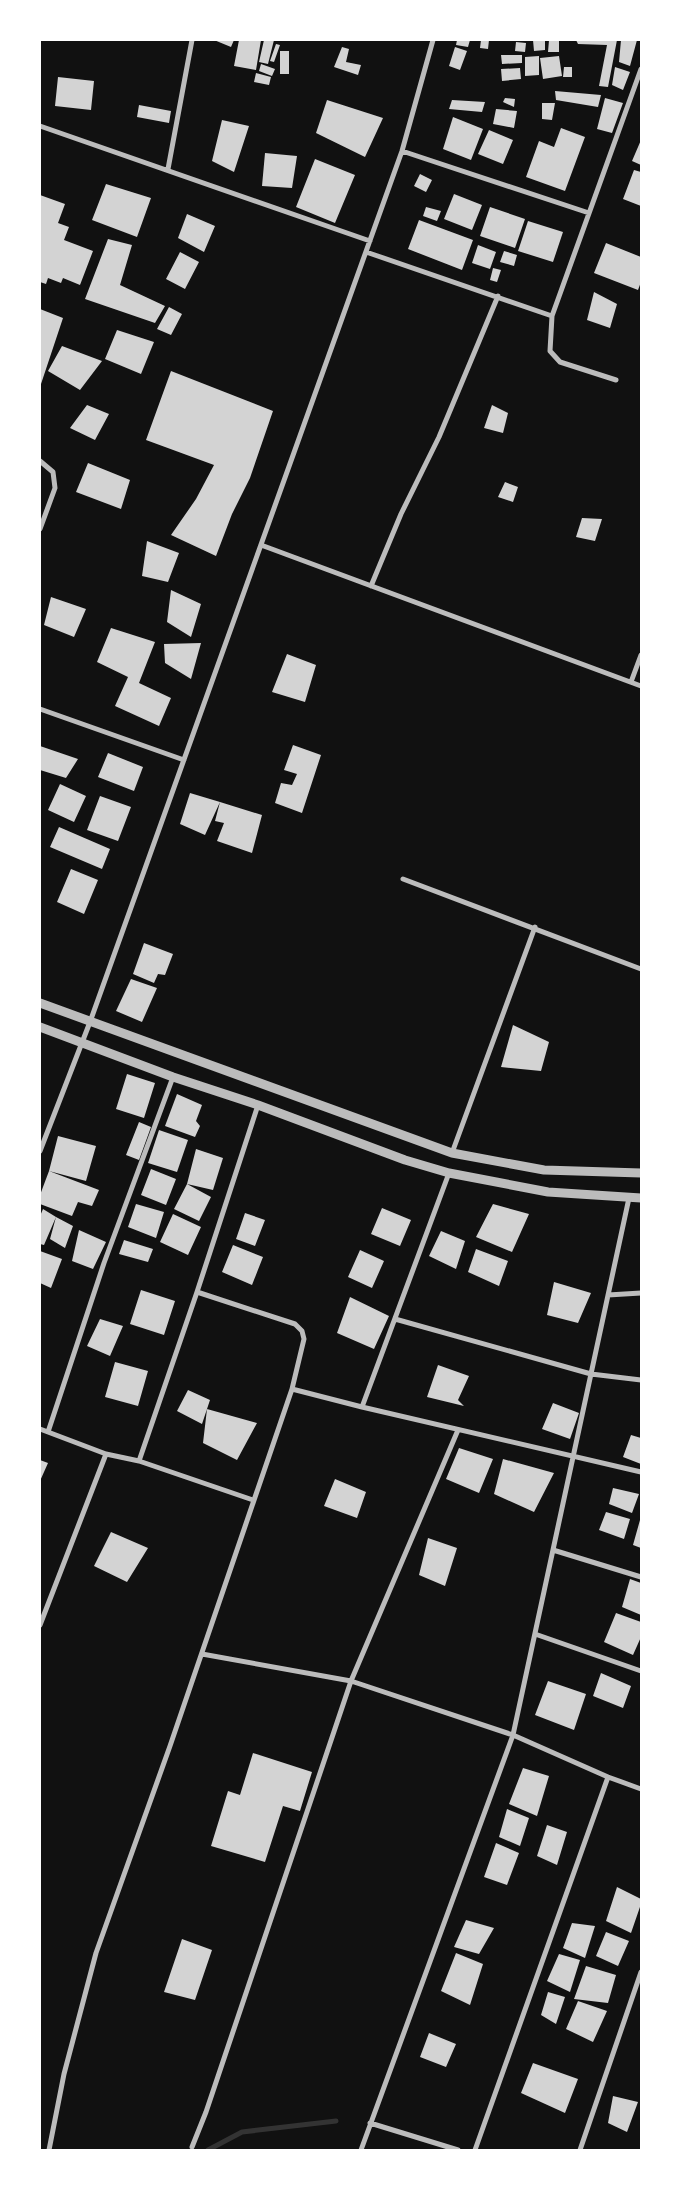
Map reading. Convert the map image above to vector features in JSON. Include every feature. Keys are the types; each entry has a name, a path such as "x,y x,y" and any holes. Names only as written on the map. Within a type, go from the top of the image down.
{"street":[{"path":"168,169 192,40"},
{"path":"40,1151 90,1022 402,151 433,40"},
{"path":"616,380 560,362 555,357 550,351 552,316 641,69"},
{"path":"40,126 168,169 370,241"},
{"path":"402,151 589,213"},
{"path":"366,252 552,316"},
{"path":"371,586 401,514 439,437 498,296"},
{"path":"40,461 53,472 55,488 40,529"},
{"path":"261,545 641,686"},
{"path":"631,682 641,655"},
{"path":"40,709 184,760"},
{"path":"403,878 641,969"},
{"path":"452,1153 535,927"},
{"path":"40,1003 452,1153 544,1170 641,1173"},
{"path":"40,1027 173,1077 258,1104 406,1160 449,1173 501,1185 548,1192 641,1198"},
{"path":"48,1432 104,1263 173,1077"},
{"path":"138,1460 197,1292 258,1104"},
{"path":"362,1407 449,1173"},
{"path":"361,2150 513,1735 629,1198"},
{"path":"50,2150 64,2074 96,1953 202,1654 292,1389 304,1339 302,1331 295,1324 197,1292"},
{"path":"608,1294 641,1293"},
{"path":"395,1319 591,1374 641,1380"},
{"path":"292,1389 641,1472"},
{"path":"40,1429 106,1454 138,1460 253,1500"},
{"path":"192,2147 206,2112 351,1681 458,1430"},
{"path":"40,1625 106,1454"},
{"path":"553,1550 641,1577"},
{"path":"535,1634 641,1671"},
{"path":"202,1654 351,1681 513,1735 608,1778 641,1789"},
{"path":"475,2150 608,1778"},
{"path":"580,2150 641,1972"},
{"path":"370,2124 458,2150"}],"building":[{"path":"214,40 234,40 231,47"},
{"path":"239,40 261,40 256,70 234,66"},
{"path":"264,40 274,40 268,64 259,62"},
{"path":"457,40 470,40 468,47 456,45"},
{"path":"481,40 489,40 488,49 480,48"},
{"path":"533,40 545,40 545,50 534,51"},
{"path":"549,40 559,40 559,52 548,52"},
{"path":"576,40 617,40 608,87 599,86 607,45 578,44"},
{"path":"621,40 637,40 630,66 619,62"},
{"path":"516,42 526,43 525,52 515,51"},
{"path":"276,44 280,45 274,62 270,61"},
{"path":"342,47 349,49 346,62 361,65 358,75 334,67"},
{"path":"455,47 467,51 460,70 449,66"},
{"path":"280,51 289,51 289,74 280,74"},
{"path":"501,55 522,55 522,63 502,64"},
{"path":"539,56 539,75 525,76 525,57"},
{"path":"559,56 562,76 543,79 540,58"},
{"path":"261,64 275,69 272,76 259,71"},
{"path":"564,67 572,67 572,77 563,77"},
{"path":"615,67 630,72 623,90 612,85"},
{"path":"520,68 521,79 502,81 501,69"},
{"path":"256,73 271,77 269,85 254,82"},
{"path":"58,77 94,81 91,110 55,106"},
{"path":"555,91 601,95 598,107 556,100"},
{"path":"505,98 515,99 514,107 503,102"},
{"path":"605,98 623,103 612,133 597,129"},
{"path":"327,100 383,118 365,157 316,133"},
{"path":"452,100 485,102 482,112 449,109"},
{"path":"542,103 555,103 552,120 542,119"},
{"path":"139,105 171,111 169,123 137,117"},
{"path":"496,109 517,111 514,128 493,124"},
{"path":"453,117 483,129 471,160 443,149"},
{"path":"222,120 249,126 234,172 212,161"},
{"path":"561,128 585,137 565,191 526,177 539,141 554,147"},
{"path":"489,130 513,140 503,164 478,154"},
{"path":"641,140 641,165 632,161"},
{"path":"265,153 297,156 292,188 262,186"},
{"path":"315,159 355,175 335,223 296,207"},
{"path":"634,170 641,172 641,206 623,199"},
{"path":"420,174 432,180 426,192 414,186"},
{"path":"106,184 151,198 137,237 92,220"},
{"path":"454,194 482,205 472,230 444,219"},
{"path":"40,195 65,204 58,223 69,227 64,240 93,251 80,285 63,278 61,283 48,278 46,284 40,282"},
{"path":"426,207 441,211 437,221 423,216"},
{"path":"490,207 525,219 515,248 480,236"},
{"path":"187,214 215,226 204,252 178,238"},
{"path":"419,220 473,240 462,270 408,249"},
{"path":"528,221 563,232 553,262 518,251"},
{"path":"108,239 132,245 120,285 165,306 155,323 85,299"},
{"path":"606,243 641,257 641,282 638,290 594,273"},
{"path":"478,245 496,252 490,269 472,263"},
{"path":"504,251 517,255 514,266 500,262"},
{"path":"180,252 199,262 185,289 166,279"},
{"path":"493,268 501,270 497,282 490,280"},
{"path":"594,292 617,304 610,328 587,320"},
{"path":"169,307 182,314 171,335 157,329"},
{"path":"40,309 63,318 40,387"},
{"path":"117,330 154,342 141,374 105,359"},
{"path":"62,346 102,361 80,390 48,371"},
{"path":"171,371 273,411 250,478 232,514 216,556 171,535 196,499 214,465 146,440"},
{"path":"87,405 109,414 95,440 70,428"},
{"path":"492,405 508,413 503,433 484,428"},
{"path":"88,463 130,480 121,509 76,492"},
{"path":"505,482 518,487 513,502 498,497"},
{"path":"582,518 602,519 595,541 576,537"},
{"path":"147,541 179,553 168,582 142,576"},
{"path":"171,590 201,604 191,637 167,622"},
{"path":"51,597 86,609 74,637 44,625"},
{"path":"111,628 155,642 139,683 171,698 159,726 115,706 128,677 97,662"},
{"path":"201,643 191,679 165,663 164,644"},
{"path":"287,654 316,665 305,702 272,692"},
{"path":"293,745 321,755 302,813 275,803 281,783 292,785 297,774 284,770"},
{"path":"40,746 78,759 66,778 40,770"},
{"path":"108,753 143,767 134,791 98,777"},
{"path":"60,784 86,796 74,822 48,810"},
{"path":"190,793 220,802 205,835 180,824"},
{"path":"100,796 131,807 118,841 87,830"},
{"path":"220,802 262,815 252,853 217,841 224,823 215,821"},
{"path":"59,827 110,849 102,869 50,847"},
{"path":"71,869 98,880 84,914 57,902"},
{"path":"144,943 173,954 165,975 158,974 154,983 133,974"},
{"path":"131,979 157,988 142,1022 116,1011"},
{"path":"513,1025 549,1042 541,1071 501,1067"},
{"path":"127,1074 155,1083 144,1118 116,1109"},
{"path":"177,1094 202,1105 196,1121 200,1126 195,1137 165,1126"},
{"path":"139,1122 151,1127 139,1160 126,1155"},
{"path":"159,1130 188,1140 177,1172 148,1163"},
{"path":"58,1136 96,1146 86,1181 49,1171"},
{"path":"196,1149 223,1158 213,1190 187,1184"},
{"path":"151,1169 176,1179 166,1205 141,1195"},
{"path":"49,1171 99,1190 92,1206 78,1202 72,1216 40,1204 40,1195"},
{"path":"187,1184 211,1197 199,1221 174,1209"},
{"path":"136,1204 164,1212 156,1238 128,1227"},
{"path":"493,1204 529,1214 512,1252 476,1237"},
{"path":"382,1208 411,1220 400,1246 371,1234"},
{"path":"43,1209 56,1217 44,1245 40,1244 40,1216"},
{"path":"245,1213 265,1220 255,1246 236,1239"},
{"path":"173,1214 201,1227 188,1255 160,1242"},
{"path":"56,1217 73,1226 65,1248 50,1239"},
{"path":"79,1230 106,1242 93,1269 72,1261"},
{"path":"441,1231 465,1241 456,1269 429,1256"},
{"path":"124,1240 153,1249 148,1262 119,1254"},
{"path":"233,1245 263,1257 252,1285 222,1272"},
{"path":"476,1249 508,1261 499,1286 468,1272"},
{"path":"360,1250 384,1261 372,1288 348,1277"},
{"path":"40,1251 62,1259 51,1288 40,1283"},
{"path":"554,1282 591,1293 578,1323 547,1315"},
{"path":"141,1290 175,1301 164,1335 130,1324"},
{"path":"350,1297 389,1316 374,1349 337,1333"},
{"path":"100,1319 123,1326 110,1356 87,1346"},
{"path":"115,1362 148,1371 138,1406 105,1397"},
{"path":"438,1365 469,1376 458,1400 464,1406 427,1397"},
{"path":"188,1390 210,1400 202,1424 177,1411"},
{"path":"553,1403 579,1413 570,1439 542,1429"},
{"path":"207,1409 257,1423 237,1460 203,1443"},
{"path":"631,1435 641,1438 641,1464 623,1457"},
{"path":"459,1448 493,1459 479,1493 446,1479"},
{"path":"503,1459 554,1473 534,1512 494,1494"},
{"path":"40,1460 48,1463 40,1481"},
{"path":"335,1479 366,1492 357,1518 324,1506"},
{"path":"613,1488 639,1494 632,1513 609,1504"},
{"path":"606,1512 630,1519 624,1539 599,1530"},
{"path":"641,1520 641,1548 633,1545"},
{"path":"111,1532 148,1548 127,1582 94,1566"},
{"path":"428,1538 457,1548 445,1586 419,1575"},
{"path":"630,1579 641,1583 641,1615 622,1607"},
{"path":"616,1613 641,1622 641,1637 633,1655 604,1642"},
{"path":"601,1673 631,1686 623,1708 593,1696"},
{"path":"548,1681 586,1694 574,1730 535,1715"},
{"path":"253,1753 312,1772 300,1811 283,1806 265,1862 211,1846 228,1791 240,1795"},
{"path":"523,1768 549,1776 537,1816 509,1804"},
{"path":"507,1809 529,1818 520,1846 499,1837"},
{"path":"547,1825 567,1832 557,1865 537,1856"},
{"path":"496,1843 519,1853 507,1885 484,1877"},
{"path":"617,1887 641,1899 631,1933 606,1921"},
{"path":"466,1920 494,1928 479,1954 454,1947"},
{"path":"572,1923 595,1926 585,1958 563,1948"},
{"path":"606,1932 629,1941 618,1966 596,1956"},
{"path":"182,1939 212,1950 195,2000 164,1992"},
{"path":"456,1953 483,1964 470,2005 441,1991"},
{"path":"559,1954 580,1960 570,1992 547,1981"},
{"path":"586,1966 616,1975 608,2003 574,1999"},
{"path":"548,1992 565,1997 556,2024 541,2015"},
{"path":"578,2001 607,2011 593,2042 566,2029"},
{"path":"429,2033 456,2044 446,2067 420,2057"},
{"path":"533,2063 578,2079 565,2113 521,2093"},
{"path":"613,2096 638,2102 627,2132 608,2123"}],"waterway":[{"path":"208,2150 242,2132 336,2121"}]}
